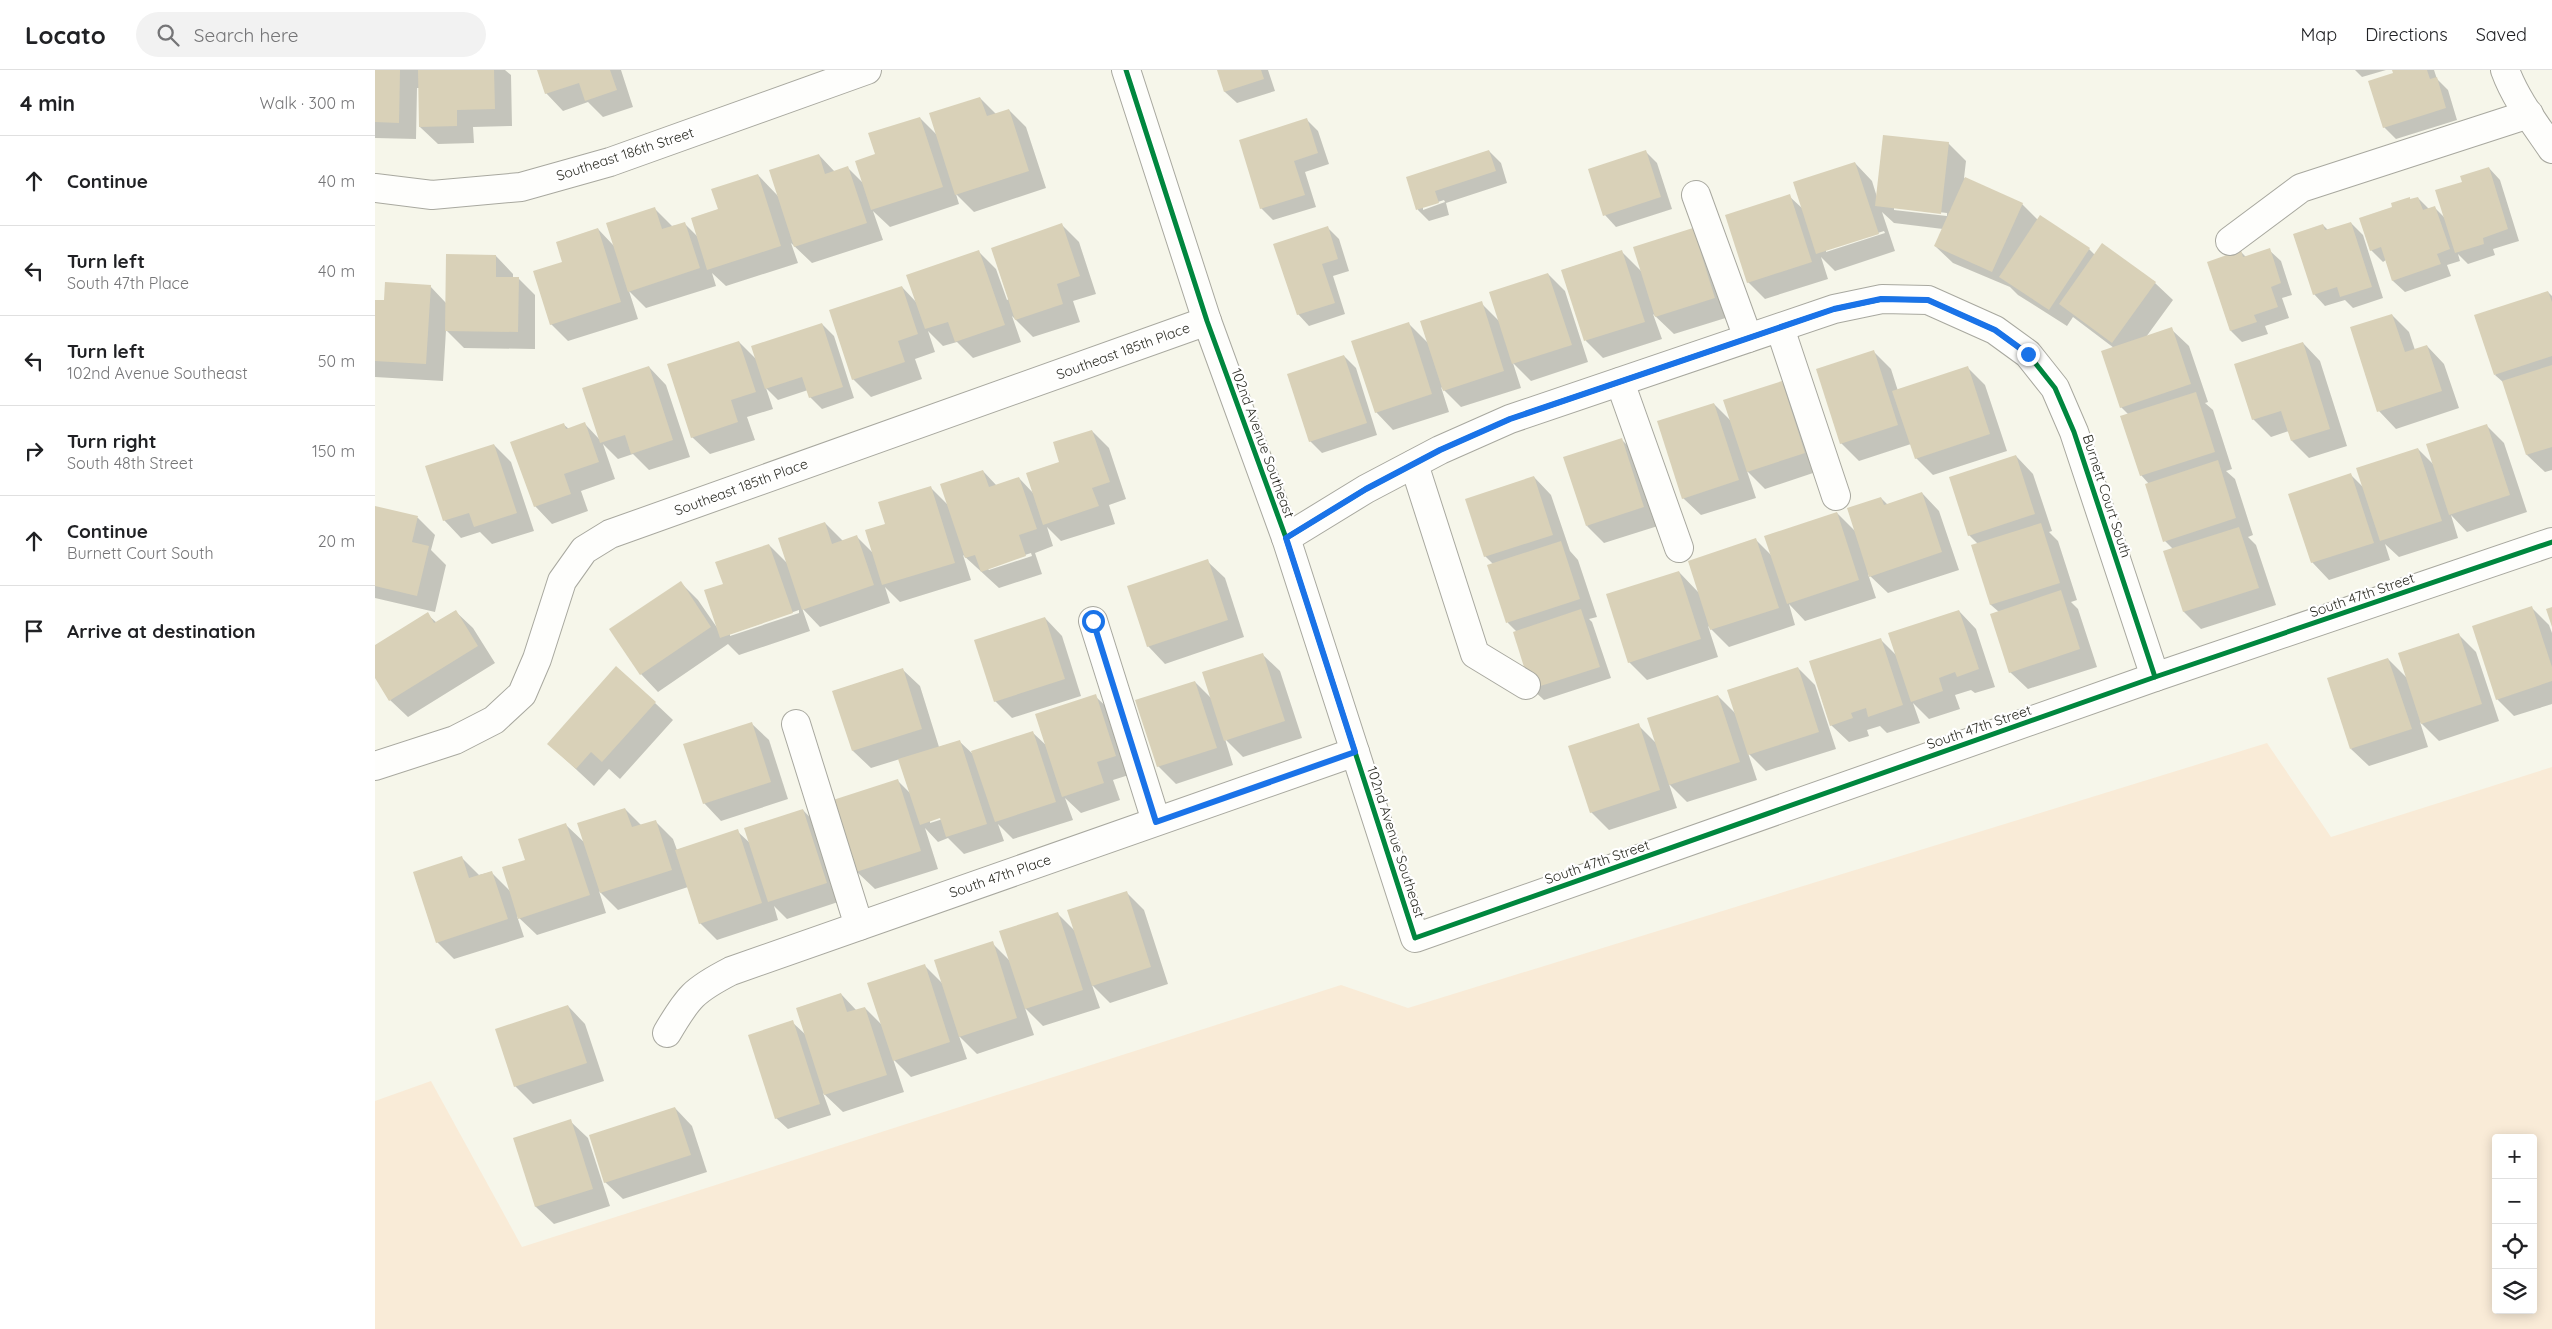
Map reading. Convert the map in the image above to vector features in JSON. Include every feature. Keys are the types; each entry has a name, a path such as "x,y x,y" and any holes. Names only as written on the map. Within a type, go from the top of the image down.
{"street":[{"name":"Southeast 186th Street","path":"375,188 432,195 521,187 610,162 867,70"},
{"name":"102nd Avenue Southeast","path":"1126,70 1207,321 1286,538 1415,938"},
{"path":"2505,70 2529,114 2552,149"},
{"path":"2230,241 2301,188 2529,114"},
{"path":"1696,195 1748,338"},
{"name":"Burnett Court South","path":"1780,328 1834,309 1881,299 1928,300 1995,330 2028,354 2055,388 2074,432 2155,677"},
{"name":"Southeast 185th Place","path":"375,766 455,740 494,720 522,694 537,660 562,581 584,550 609,534 1207,321"},
{"path":"1286,538 1366,489 1510,419 1780,328 1836,496"},
{"path":"1620,382 1679,548"},
{"path":"1414,464 1475,654 1526,686"},
{"name":"South 47th Street","path":"1415,938 2155,677 2552,542"},
{"path":"1093,621 1156,822"},
{"path":"796,724 859,926"},
{"name":"South 47th Place","path":"667,1033 683,1005 701,986 731,971 1355,752"}],"shaded area":[{"path":"2267,743 2331,837 2552,767 2552,1329 375,1329 375,1101 431,1081 522,1247 1341,985 1408,1008"}],"building":[{"path":"375,70 400,70 399,123 375,122"},
{"path":"418,70 494,70 495,109 457,110 457,126 419,127"},
{"path":"537,70 610,70 617,90 585,101 579,83 545,94"},
{"path":"1217,70 1261,70 1264,79 1224,92"},
{"path":"2392,70 2427,70 2430,79 2437,77 2446,108 2383,128 2368,81 2393,73"},
{"path":"980,97 987,116 1009,109 1029,171 955,195 929,113"},
{"path":"920,117 943,187 871,210 855,161 875,154 868,133"},
{"path":"1307,118 1318,153 1294,161 1305,195 1260,209 1239,140"},
{"path":"1883,135 1949,142 1941,214 1875,206"},
{"path":"1489,150 1496,171 1435,191 1439,203 1416,210 1406,177"},
{"path":"1646,150 1661,197 1603,216 1588,169"},
{"path":"819,154 825,174 848,166 867,223 794,247 769,170"},
{"path":"1855,162 1879,234 1816,254 1793,182"},
{"path":"2489,167 2508,229 2483,238 2484,244 2455,253 2435,190 2462,182 2460,176"},
{"path":"758,174 781,246 707,270 691,218 718,209 711,189"},
{"path":"1965,177 2023,203 1992,272 1934,246"},
{"path":"1790,194 1812,262 1747,283 1725,215"},
{"path":"2410,197 2410,199 2418,197 2423,210 2435,206 2450,249 2437,254 2441,264 2392,281 2381,247 2370,251 2359,218 2392,207 2391,203"},
{"path":"655,207 662,229 685,222 700,268 628,292 606,223"},
{"path":"2040,215 2090,248 2049,310 1999,277"},
{"path":"2351,222 2372,287 2340,297 2337,287 2313,295 2293,234 2323,224 2325,230"},
{"path":"1062,223 1080,276 1057,284 1063,304 1015,320 991,248"},
{"path":"1328,226 1338,259 1322,264 1335,303 1297,315 1273,244"},
{"path":"598,228 621,302 550,325 533,271 562,262 556,242"},
{"path":"1693,228 1715,298 1655,317 1633,247"},
{"path":"2102,243 2156,282 2112,343 2059,304"},
{"path":"2270,248 2281,283 2271,287 2278,307 2254,315 2257,322 2230,331 2207,262 2241,250 2243,257"},
{"path":"979,250 1005,325 955,342 948,322 925,329 906,275"},
{"path":"1622,250 1645,322 1584,341 1561,270"},
{"path":"446,254 496,255 496,277 519,277 518,332 445,331"},
{"path":"1548,273 1572,345 1512,364 1489,292"},
{"path":"385,282 431,285 426,364 375,361 375,300 384,300"},
{"path":"902,286 918,334 898,341 905,362 852,380 829,310"},
{"path":"2548,291 2552,302 2552,356 2494,375 2474,315"},
{"path":"1482,301 1504,371 1443,391 1420,321"},
{"path":"2392,314 2405,352 2427,345 2442,391 2377,412 2350,327"},
{"path":"1409,322 1432,394 1375,413 1351,341"},
{"path":"822,323 843,387 809,398 802,377 765,389 751,346"},
{"path":"2172,327 2191,384 2120,408 2101,351"},
{"path":"739,341 756,392 731,400 738,422 691,438 667,364"},
{"path":"2303,342 2330,429 2291,441 2281,411 2252,420 2234,364"},
{"path":"1874,350 1898,425 1840,444 1816,369"},
{"path":"1344,355 1367,423 1309,442 1287,374"},
{"path":"2552,365 2552,447 2526,455 2502,381"},
{"path":"649,366 673,440 631,454 625,435 600,443 582,388"},
{"path":"1968,366 1990,434 1915,459 1892,391"},
{"path":"1782,381 1805,453 1747,472 1723,400"},
{"path":"2196,392 2215,452 2140,476 2120,416"},
{"path":"1714,403 1739,480 1682,499 1657,421"},
{"path":"585,422 599,462 564,474 571,494 534,507 510,442 564,423 566,429"},
{"path":"2487,424 2510,495 2449,515 2426,444"},
{"path":"1092,430 1110,482 1092,488 1099,506 1043,525 1026,473 1059,462 1053,442"},
{"path":"1622,438 1644,507 1586,526 1563,457"},
{"path":"494,444 517,513 474,527 469,513 443,521 425,466"},
{"path":"2418,448 2442,521 2380,541 2356,468"},
{"path":"2016,455 2035,514 1968,536 1949,477"},
{"path":"2218,460 2236,518 2163,542 2145,484"},
{"path":"983,470 989,487 1019,477 1037,529 1019,535 1026,556 981,572 975,555 965,558 940,484"},
{"path":"2351,473 2374,543 2311,563 2288,494"},
{"path":"1534,476 1553,535 1484,557 1465,499"},
{"path":"931,486 955,563 882,585 865,530 885,524 878,502"},
{"path":"1922,492 1942,552 1869,577 1847,508 1881,497 1884,505"},
{"path":"375,506 418,516 412,542 429,546 417,596 375,586"},
{"path":"1837,512 1859,580 1787,604 1764,536"},
{"path":"825,522 832,544 857,535 874,585 802,610 778,538"},
{"path":"2041,523 2060,583 1990,605 1971,545"},
{"path":"2239,527 2259,588 2183,612 2163,551"},
{"path":"1756,538 1779,608 1710,630 1688,561"},
{"path":"1561,541 1580,599 1506,623 1487,565"},
{"path":"769,544 793,613 720,638 704,590 723,584 715,562"},
{"path":"1208,559 1228,620 1147,647 1127,586"},
{"path":"1679,571 1701,639 1628,663 1606,594"},
{"path":"681,581 711,627 640,675 609,629"},
{"path":"2061,590 2080,649 2009,673 1990,614"},
{"path":"2532,606 2552,667 2552,681 2496,700 2472,626"},
{"path":"2552,607 2552,627 2546,609"},
{"path":"1581,609 1600,667 1531,689 1513,632"},
{"path":"456,610 478,646 389,701 375,678 375,645 428,612 434,623"},
{"path":"1959,610 1979,669 1957,677 1955,672 1939,678 1943,691 1911,702 1888,633"},
{"path":"1045,617 1065,679 994,702 974,640"},
{"path":"2459,633 2482,704 2421,724 2398,653"},
{"path":"1881,638 1903,705 1868,717 1866,708 1851,713 1853,718 1830,726 1809,661"},
{"path":"1263,653 1285,721 1224,741 1202,672"},
{"path":"2388,658 2412,729 2350,749 2327,678"},
{"path":"616,666 656,702 602,762 591,752 576,769 547,744"},
{"path":"1798,667 1819,732 1748,755 1727,690"},
{"path":"903,668 922,729 852,751 832,691"},
{"path":"1195,681 1217,748 1157,767 1135,700"},
{"path":"1096,694 1116,756 1097,762 1104,783 1062,797 1035,714"},
{"path":"1718,695 1740,762 1669,785 1647,718"},
{"path":"752,722 771,782 703,804 683,744"},
{"path":"1639,723 1660,790 1590,813 1568,746"},
{"path":"1033,731 1056,802 995,822 971,751"},
{"path":"960,740 987,824 946,837 940,818 920,825 898,759"},
{"path":"898,779 921,851 856,872 833,800"},
{"path":"625,808 632,827 656,820 672,870 600,893 577,823"},
{"path":"803,809 827,883 768,902 744,828"},
{"path":"566,823 590,895 518,919 502,867 525,860 518,839"},
{"path":"738,829 762,903 699,924 675,850"},
{"path":"462,856 469,878 492,871 508,919 436,943 413,872"},
{"path":"1127,891 1151,967 1092,986 1067,910"},
{"path":"1058,912 1083,990 1025,1009 999,931"},
{"path":"993,941 1017,1018 959,1037 934,960"},
{"path":"925,964 950,1042 893,1061 867,983"},
{"path":"841,993 847,1012 865,1007 887,1075 824,1095 796,1008"},
{"path":"568,1005 587,1063 514,1087 495,1029"},
{"path":"793,1020 820,1104 775,1119 748,1035"},
{"path":"675,1107 691,1155 604,1183 589,1135"},
{"path":"571,1119 593,1189 535,1207 513,1138"}],"cycle path":[{"path":"1126,70 1207,321 1286,538 1415,938 2155,677 2552,542"},
{"path":"1286,538 1366,489 1440,450 1510,419 1834,309 1882,299 1928,300 1995,330 2028,354 2055,388 2074,432 2155,677"}],"route":[{"path":"1093,621 1156,822 1355,752 1286,538 1366,489 1440,450 1510,419 1834,309 1881,299 1928,300 1995,330 2028,354"}]}
